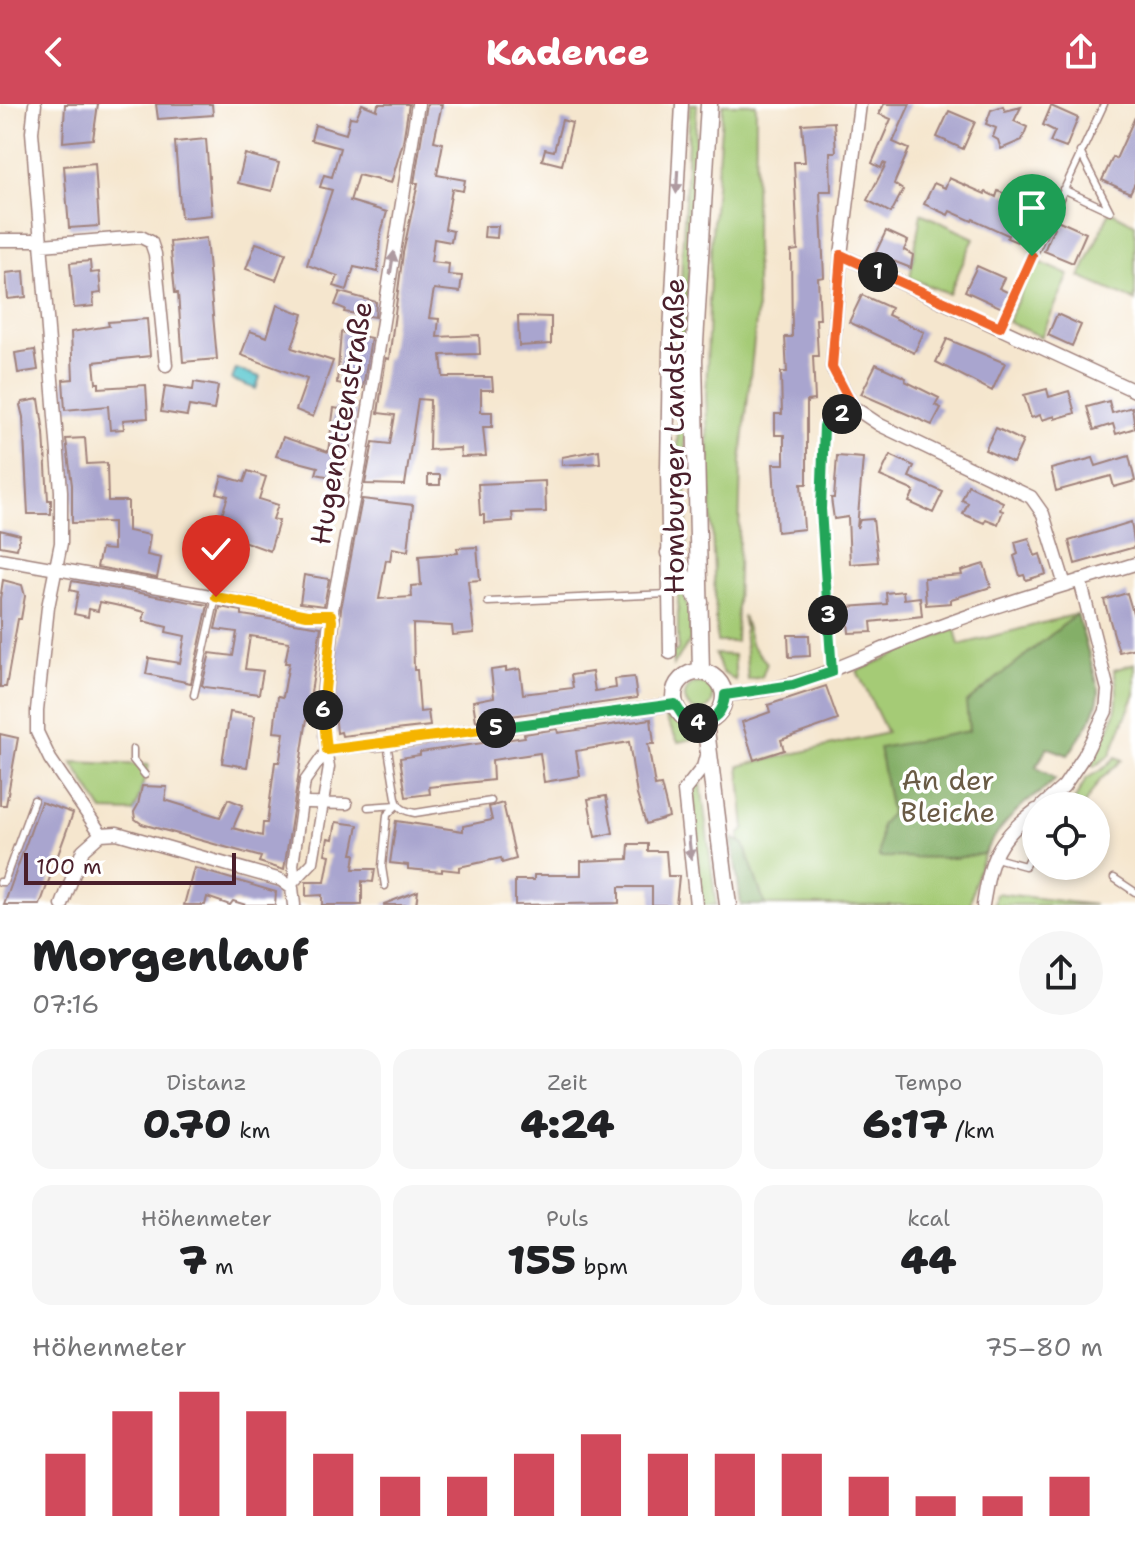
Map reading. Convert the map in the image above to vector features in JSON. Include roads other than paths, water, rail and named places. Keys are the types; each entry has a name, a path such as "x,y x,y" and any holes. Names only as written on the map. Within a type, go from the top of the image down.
{"street":[{"path":"35,104 32,132 61,491 61,543 44,636 37,732 50,759 101,834"},
{"name":"Hugenottenstraße","path":"314,853 329,767 323,698 331,615 360,464 418,104"},
{"path":"670,653 669,351 682,104"},
{"name":"Homburger Landstraße","path":"701,672 694,360 709,104"},
{"path":"860,104 841,255 832,367 853,407 880,425 1031,497 1043,514 1065,585"},
{"path":"0,240 42,242 141,237 151,242 155,254 166,365"},
{"path":"841,255 1135,391"},
{"path":"669,553 700,603"},
{"path":"0,559 307,615 331,615"},
{"path":"725,695 793,685 832,672 926,631 1135,564"},
{"path":"1057,792 1084,756 1106,711 1108,690 1080,580"},
{"path":"701,672 715,677 725,695 722,709 712,720 698,723 684,718 675,704 674,692 681,679 701,672"},
{"path":"294,905 293,865 305,781 327,750 675,704"},
{"path":"705,722 728,905"},
{"path":"696,905 684,791 703,767 709,743"},
{"path":"308,803 347,804"},
{"path":"983,905 993,857 1005,838 1022,822"},
{"path":"298,828 318,831"},
{"path":"62,905 83,850 101,834 117,833 293,883"},
{"path":"293,883 313,862 314,853 300,851"}],"lane":[{"path":"1000,327 1104,104"},
{"path":"1063,189 1110,211 1080,152"},
{"path":"832,672 821,509 824,426 853,407"},
{"path":"488,602 669,594"},
{"path":"194,695 216,597"},
{"path":"381,744 397,805 404,811 415,813 491,801"},
{"path":"133,749 133,760 145,775"},
{"path":"0,882 4,882 34,800"},
{"path":"368,807 397,805"},
{"path":"385,886 382,867 387,815 397,805"},
{"path":"993,857 1022,865"},
{"path":"1114,878 1135,892"}],"water":[{"path":"236,369 260,377 256,389 232,380"}],"park label":[{"name":"An der Bleiche","path":"948,796"}]}
